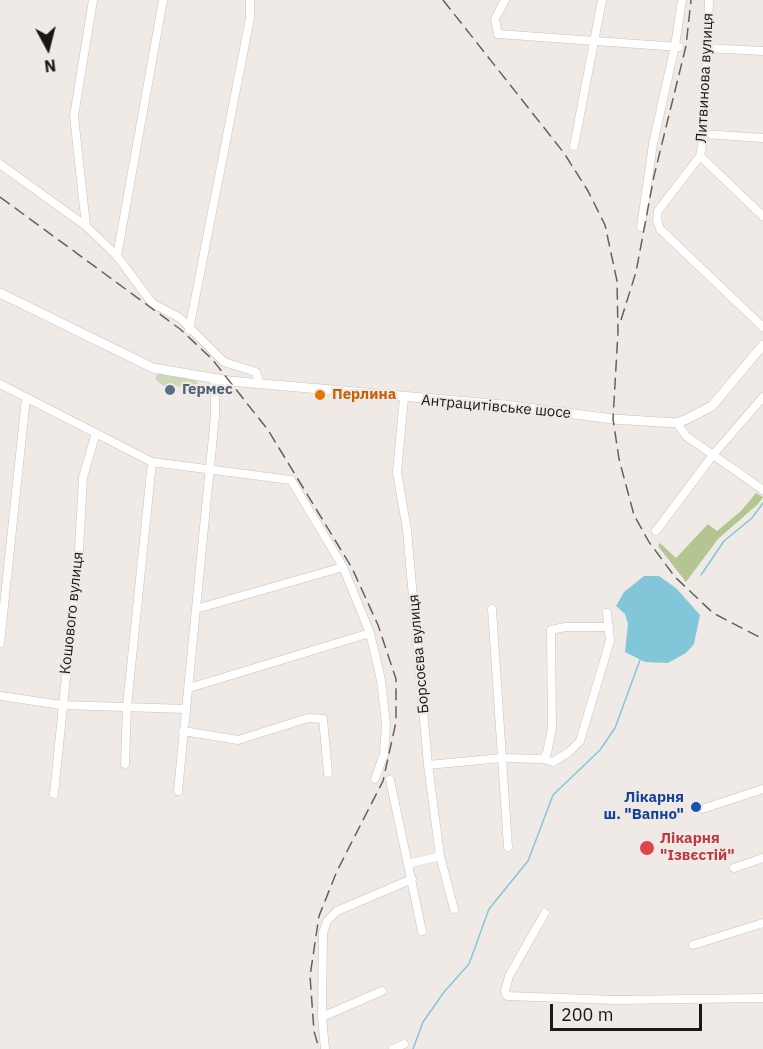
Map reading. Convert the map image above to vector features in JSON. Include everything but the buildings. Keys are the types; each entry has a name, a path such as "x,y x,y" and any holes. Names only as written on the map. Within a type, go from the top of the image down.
{"main road":[{"name":"Антрацитівське шосе","path":"0,293 145,365 215,379 677,423"},
{"path":"677,423 712,406 763,345"}],"street":[{"path":"86,226 74,116 93,0"},
{"path":"117,256 163,0"},
{"path":"189,330 250,18 249,0"},
{"path":"505,0 495,19 498,34 677,47"},
{"path":"574,146 602,0"},
{"path":"641,227 653,144 677,47 682,0"},
{"name":"Литвинова вулиця","path":"700,156 704,134 709,0"},
{"path":"706,48 763,51"},
{"path":"704,134 763,138"},
{"path":"763,216 700,156 658,211 660,229 763,327"},
{"path":"0,164 86,226 117,256 152,303 180,318 189,330 224,362 256,372 259,382"},
{"path":"178,791 215,416 215,379"},
{"path":"0,384 152,462 291,480 343,567 370,633 381,680 386,724 384,754 375,779"},
{"path":"656,531 713,454 763,397"},
{"path":"0,643 26,398"},
{"name":"Борсоєва вулиця","path":"404,398 397,472 407,530 428,765 440,856 454,909"},
{"path":"677,423 686,436 762,489"},
{"name":"Кошового вулиця","path":"54,794 79,550 83,477 87,455 96,433"},
{"path":"125,764 127,706 152,462"},
{"path":"196,609 343,567"},
{"path":"492,609 508,847"},
{"path":"428,765 502,758 543,759 553,762 569,752 580,741 605,663 610,641 607,613"},
{"path":"543,759 547,753 552,728 551,630 565,627 609,627"},
{"path":"189,688 370,633"},
{"path":"0,696 62,705 186,709"},
{"path":"183,731 238,740 308,718 323,719 328,773"},
{"path":"390,780 422,931"},
{"path":"702,809 763,789"},
{"path":"408,864 440,856"},
{"path":"734,868 763,858"},
{"path":"326,1049 322,1017 323,933 327,921 336,911 412,879"},
{"path":"544,913 509,976 505,991 507,996 616,1000 763,998"},
{"path":"693,945 763,923"},
{"path":"322,1017 382,991"},
{"path":"393,1049 404,1044"}],"green space":[{"path":"158,373 196,380 198,384 181,391 181,387 169,384 167,389 155,379"},
{"path":"756,493 763,497 758,504 718,539 686,582 658,546 660,543 676,558 708,524 717,531 741,511"}],"water":[{"path":"644,576 659,576 676,588 700,615 694,644 686,653 668,663 645,662 625,652 628,624 625,614 616,606 624,592"}],"waterway":[{"path":"701,575 724,541 752,518 763,503"},
{"path":"413,1049 423,1022 444,992 469,964 489,909 528,861 553,795 600,750 615,728 640,660"}],"railway":[{"path":"443,0 564,153 588,191 605,225 617,281 618,332 613,419 619,459 634,515 649,542 675,577 713,613 763,639"},
{"path":"621,320 636,272 654,176 686,46 691,0"},
{"path":"0,197 180,329 212,359 268,430 352,568 378,625 396,679 396,722 383,781 337,871 319,916 310,976 314,1031 319,1049"}],"place":[{"name":"Гермес","path":"170,390"},
{"name":"Перлина","path":"320,395"},
{"name":"Лікарня ш. \"Вапно\"","path":"696,807"},
{"name":"Лікарня \"Ізвєстій\"","path":"647,848"}]}
